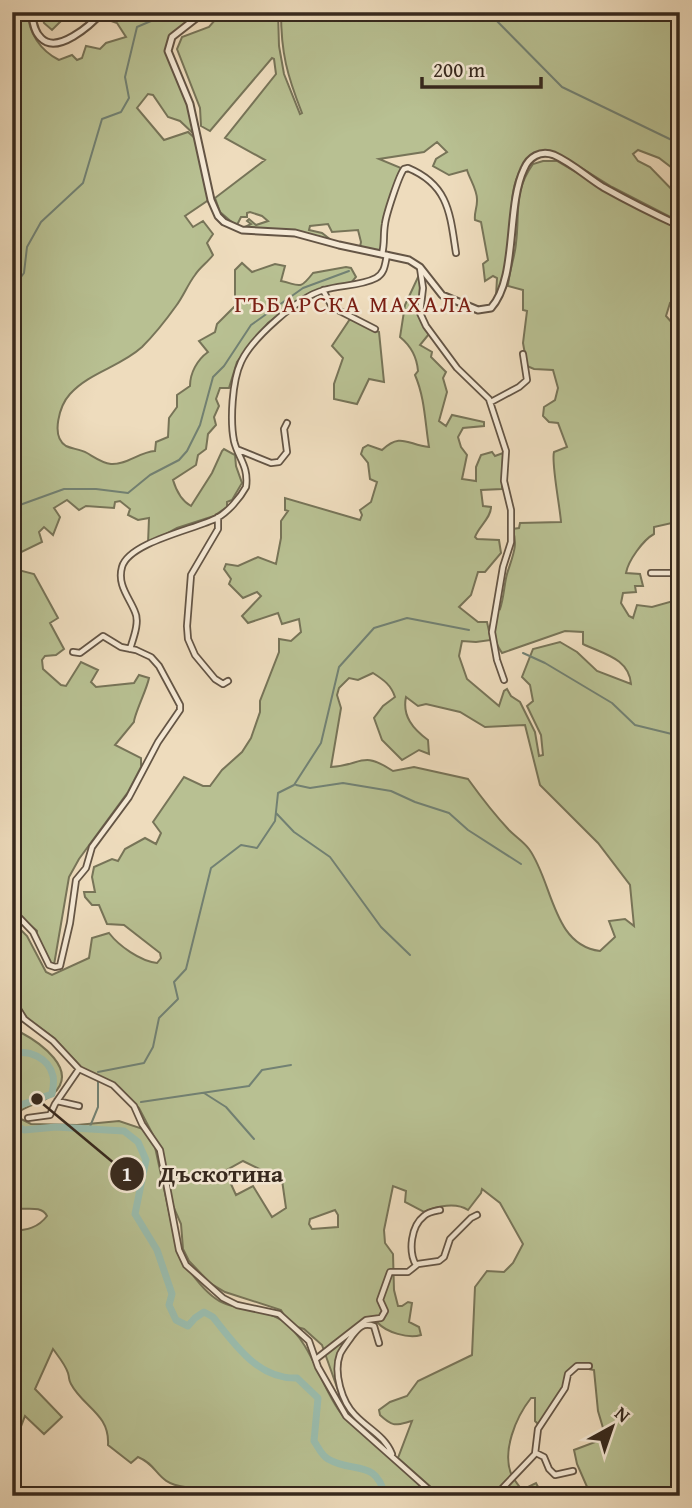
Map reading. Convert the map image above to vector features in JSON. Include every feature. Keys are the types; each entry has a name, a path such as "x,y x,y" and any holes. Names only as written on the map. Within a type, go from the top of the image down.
{"street":[{"path":"31,12 37,33 50,43 79,34 102,12"},
{"path":"204,12 172,37 168,51 193,112 214,210 224,222 242,230 295,233 409,260 420,267 442,295 478,310 491,308 499,296 520,177 528,162 540,153 554,155 603,186 680,226"},
{"path":"130,649 136,614 122,586 123,564 134,552 148,545 218,517 246,487 247,475 234,440 233,393 241,362 268,326 313,294 376,278 385,267 387,216 399,175 404,169 408,168 440,191 448,206 456,253"},
{"path":"420,267 423,288 420,313 426,326 457,368 491,402 506,451 504,481 511,510 510,548 503,566 492,632 496,657 504,680"},
{"path":"323,290 332,307 375,329"},
{"path":"491,402 526,382 528,376 523,354"},
{"path":"238,450 271,463 279,461 287,452 284,429 288,423"},
{"path":"218,517 216,533 191,575 187,633 201,664 221,684 229,681"},
{"path":"652,573 680,573"},
{"path":"12,910 33,932 49,965 60,966 76,880 86,868 93,847 129,797 158,742 180,710 180,705 156,662 145,654 121,647 103,636 80,653 73,652"},
{"path":"12,999 31,1027 53,1041 79,1069 119,1090 134,1106 142,1124 158,1143 179,1250 186,1265 223,1298 237,1305 279,1314 309,1341 346,1416 436,1496"},
{"path":"28,1118 50,1115 79,1069"},
{"path":"57,1101 79,1106"},
{"path":"416,1265 410,1249 419,1222 428,1213 440,1210"},
{"path":"316,1359 366,1320 381,1318 385,1311 380,1300 390,1272 408,1272 416,1265 442,1259 450,1239 477,1215"},
{"path":"379,1343 372,1325 359,1327 339,1358 341,1388 345,1402 354,1415 385,1440 392,1455"},
{"path":"495,1496 535,1454 538,1429 565,1388 568,1374 578,1367 589,1366"},
{"path":"535,1454 544,1457 555,1475 573,1471"}],"green space":[{"path":"12,12 28,12 33,34 52,56 59,60 72,55 77,60 82,58 86,46 100,49 106,43 126,37 117,23 108,20 112,12 202,12 174,32 167,47 198,138 180,121 168,117 153,95 148,94 137,108 164,140 188,132 198,141 210,199 185,216 193,227 203,221 213,234 207,243 213,255 197,272 179,302 142,347 87,380 70,394 58,420 58,435 66,446 111,464 122,463 155,451 156,442 168,437 169,418 177,407 177,395 190,386 195,367 208,352 199,341 215,332 217,324 235,306 235,270 242,263 252,272 275,264 285,266 281,281 296,285 305,282 313,273 346,267 351,268 356,277 351,283 311,292 268,323 237,362 229,388 220,388 216,399 219,406 214,417 216,425 208,434 206,449 198,455 196,465 173,480 180,495 191,506 224,449 235,455 242,483 232,500 227,502 227,507 214,516 177,528 148,544 149,518 138,520 128,515 130,509 120,501 115,502 114,508 86,506 79,510 67,500 54,508 60,517 53,535 44,527 39,532 42,542 13,556 18,570 34,574 58,618 50,623 64,649 56,655 45,656 42,660 43,669 61,685 66,686 81,662 98,670 91,682 96,687 134,683 139,675 149,678 134,722 115,745 141,758 141,767 128,792 69,877 54,965 48,967 36,943 37,931 12,909"},
{"path":"41,12 105,12 98,21 62,20 52,30 44,23"},
{"path":"222,12 278,12 279,46 284,74 300,114 302,113 284,52 281,12 680,12 680,174 659,158 638,150 633,154 638,161 650,167 680,198 680,222 612,187 570,161 537,153 523,166 515,185 508,260 496,296 497,278 493,276 485,281 483,264 488,260 481,222 475,220 475,189 467,170 449,175 433,166 436,159 447,152 437,142 424,152 379,159 401,168 385,220 383,252 360,247 358,230 332,232 328,224 310,226 309,230 322,233 331,240 298,231 243,228 251,224 247,221 249,219 256,225 268,221 250,212 247,217 241,217 237,225 234,224 220,212 215,198 265,160 225,138 276,74 272,58 210,131 201,126 200,108 177,49 182,37 209,27"},
{"path":"557,161 630,204 680,228 680,307 670,303 666,316 680,332 680,524 676,522 654,527 654,534 637,551 626,573 640,574 643,586 635,586 636,592 623,593 621,603 633,618 637,605 652,607 673,601 680,607 680,650 673,662 680,661 680,1496 591,1496 574,1450 606,1438 598,1411 594,1370 578,1367 572,1370 565,1386 539,1425 535,1421 535,1398 531,1398 515,1425 509,1446 512,1476 522,1490 536,1483 543,1496 441,1496 398,1458 412,1421 392,1424 380,1415 379,1410 390,1402 407,1396 418,1381 472,1355 475,1287 487,1271 504,1272 513,1263 523,1244 500,1203 482,1189 468,1210 458,1206 446,1206 424,1212 405,1202 406,1191 393,1186 384,1230 385,1243 393,1254 394,1290 398,1306 412,1303 409,1322 419,1327 421,1335 398,1334 378,1323 366,1321 344,1343 337,1364 345,1401 386,1447 345,1410 322,1345 285,1317 281,1310 225,1292 210,1283 189,1261 183,1249 181,1224 170,1199 162,1152 139,1108 119,1087 82,1068 54,1038 28,1019 12,996 12,921 27,936 46,972 52,975 89,958 92,938 109,933 137,956 157,963 161,958 160,953 124,925 107,924 99,905 92,905 84,892 95,892 92,877 94,867 112,859 118,861 125,849 145,838 156,844 161,833 153,822 184,777 203,786 210,786 222,770 242,752 251,738 260,712 260,701 279,652 279,639 291,641 301,632 299,619 282,624 278,613 248,623 242,616 261,596 257,592 243,598 229,584 231,579 224,569 226,564 238,566 258,557 276,564 281,521 288,511 285,510 285,498 360,520 360,510 371,502 377,482 370,479 368,463 361,454 363,448 368,445 382,450 394,442 405,441 429,447 423,402 415,375 418,371 416,361 410,348 400,337 405,305 419,275 419,313 429,334 420,345 432,352 431,357 446,372 443,378 447,392 439,421 446,426 452,415 484,422 484,426 463,428 458,437 467,455 462,479 476,481 476,467 481,455 492,452 495,456 503,453 502,489 481,490 483,506 491,507 475,537 499,540 501,553 485,572 478,572 471,595 459,607 478,622 487,622 491,640 462,641 459,656 467,679 499,706 507,689 511,696 520,702 535,732 539,756 543,755 541,735 527,706 533,701 530,685 522,677 533,649 560,642 577,652 597,671 631,684 625,668 614,658 583,644 583,632 565,631 502,653 494,636 498,608 500,609 514,551 512,529 519,528 520,523 561,522 553,457 554,452 567,447 558,423 549,422 543,416 544,407 555,400 558,388 553,370 527,366 523,343 527,311 523,310 523,290 508,286 520,193 533,164","holes":["373,673 387,683 395,697 383,706 374,718 382,740 402,760 419,750 429,754 428,740 413,727 407,716 406,697 418,706 426,704 460,712 485,727 525,725 540,785 598,843 630,885 634,926 625,919 609,921 615,937 600,951 584,946 572,937 555,910 529,849 498,818 468,779 414,767 393,771 368,760 331,767 341,708 337,695 339,688 349,678 358,680","243,1161 282,1180 286,1208 272,1217 253,1186 236,1195 225,1171","335,1210 338,1227 312,1229 310,1219"]},
{"path":"350,319 379,332 384,382 369,379 357,404 334,399 334,384 343,358 332,346"},
{"path":"20,1032 54,1058 62,1076 60,1085 53,1094 19,1112 21,1119 31,1124 77,1125 119,1121 143,1129 155,1147 176,1244 183,1261 196,1279 211,1295 226,1304 270,1315 293,1330 345,1418 388,1454 431,1496 190,1496 185,1487 168,1482 145,1461 138,1457 131,1463 108,1445 105,1426 76,1392 65,1366 53,1349 35,1389 62,1417 44,1434 25,1416 12,1450 12,1231 32,1228 47,1216 41,1210 12,1208 12,1035"}],"waterway":[{"path":"12,289 24,273 27,247 41,222 83,183 102,119 121,112 129,98 125,77 137,27 172,12"},
{"path":"488,12 562,87 680,144"},
{"path":"12,525 17,506 64,489 128,493 150,475 179,460 187,451 200,425 213,377 224,366 251,325 303,288 349,271"},
{"path":"98,1072 144,1063 153,1047 159,1018 178,999 174,982 186,969 211,868 241,845 257,848 275,821 278,793 294,785 321,743 339,667 374,628 407,618 469,630"},
{"path":"523,653 612,703 635,725 680,736"},
{"path":"296,785 310,788 343,783 391,791 449,813 468,830 521,864"},
{"path":"276,813 294,832 330,857 381,927 410,955"},
{"path":"12,1054 37,1056 47,1064 53,1076 52,1094 15,1107 12,1119"},
{"path":"141,1102 249,1086 262,1070 291,1065"},
{"path":"89,1129 98,1107 98,1081"},
{"path":"204,1093 226,1107 254,1139"},
{"path":"12,1123 24,1130 56,1127 124,1131 138,1142 146,1160 135,1214 157,1250 172,1294 169,1305 176,1320 188,1326 204,1312 213,1317 239,1349 259,1367 283,1377 297,1378 318,1398 314,1441 322,1454 337,1463 370,1472 376,1476 385,1496"}],"place":[{"name":"Дъскотина","path":"37,1099"}],"district":[{"name":"ГЪБАРСКА МАХАЛА","path":"354,304"}]}
